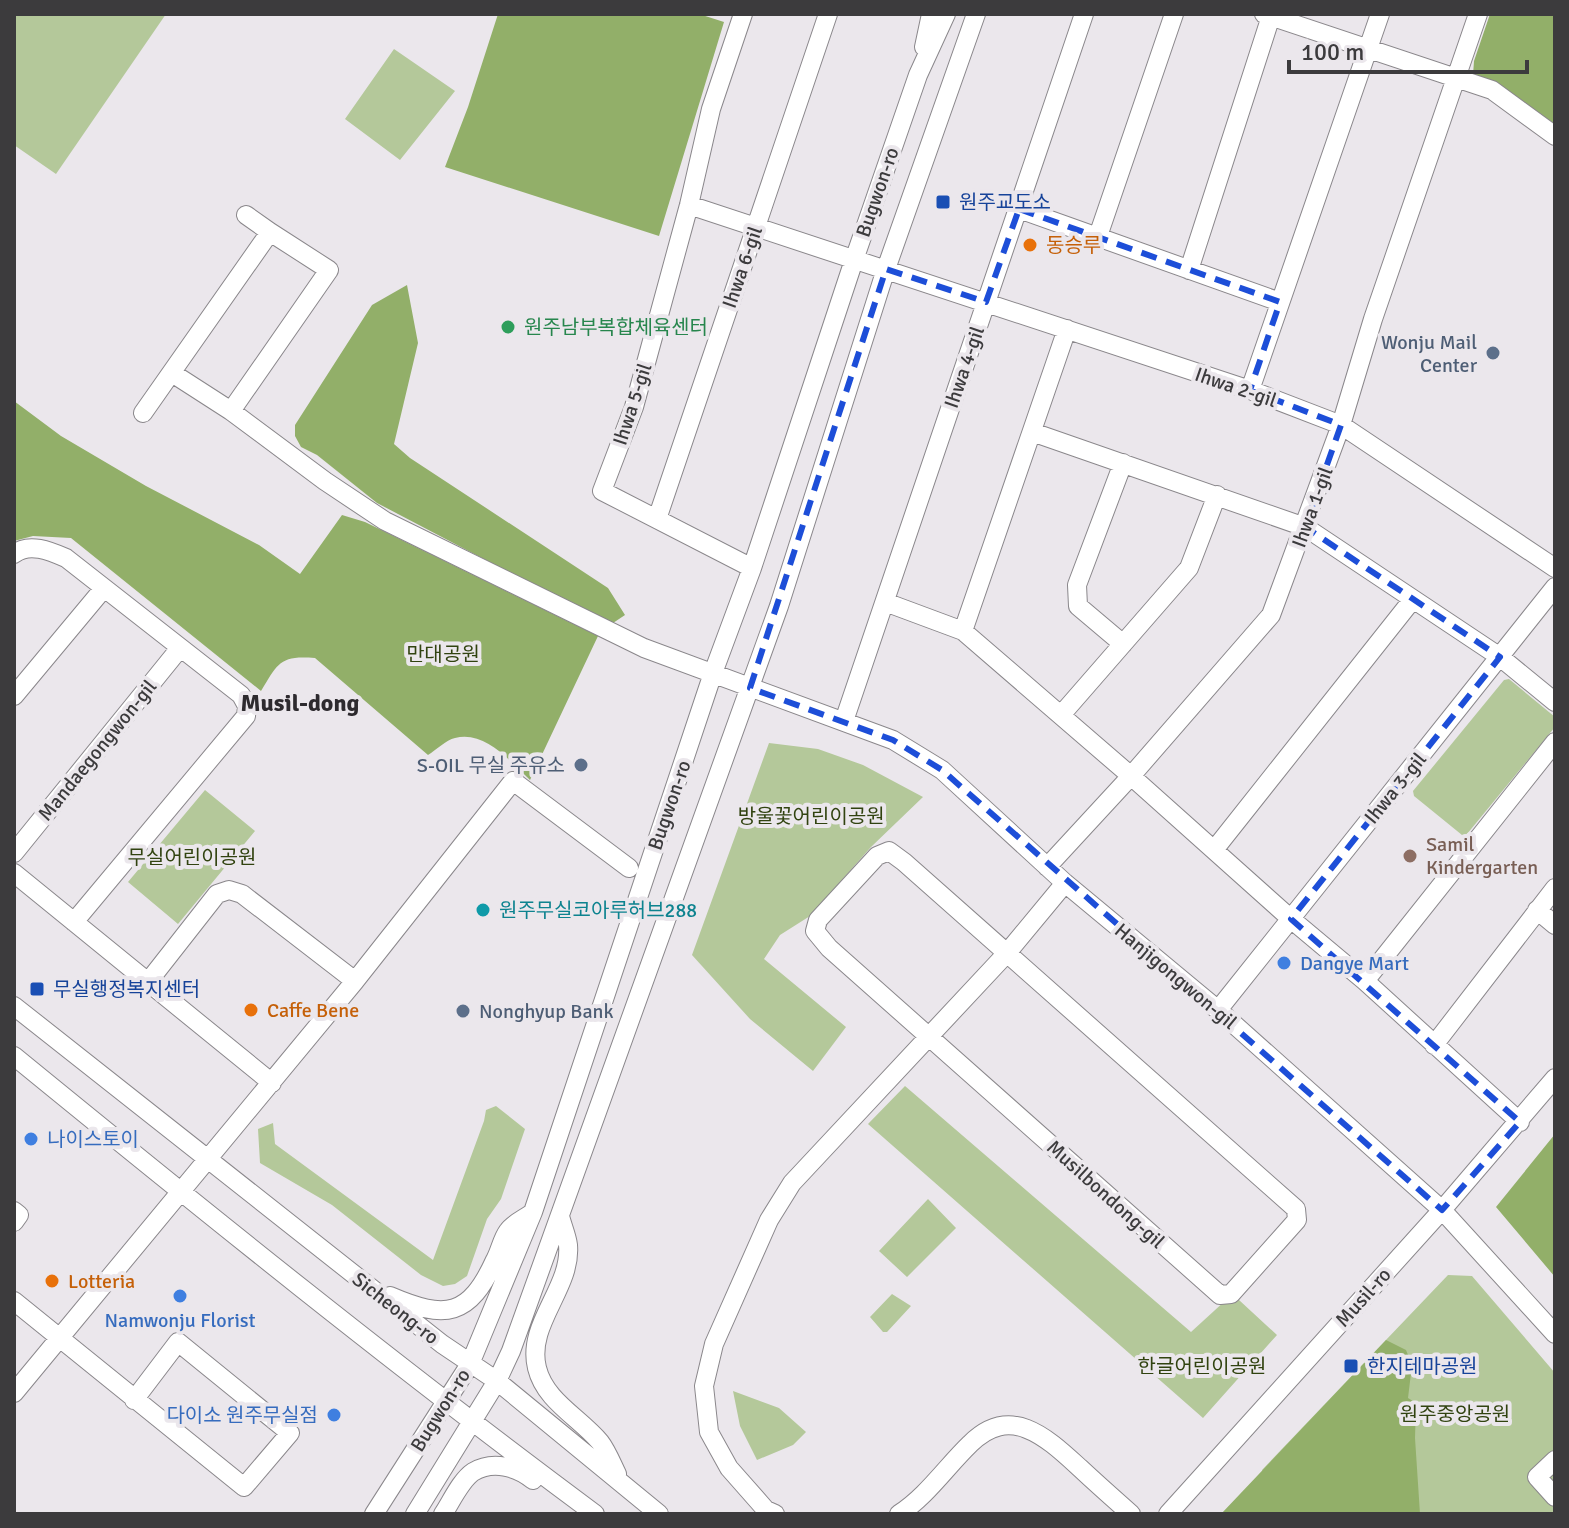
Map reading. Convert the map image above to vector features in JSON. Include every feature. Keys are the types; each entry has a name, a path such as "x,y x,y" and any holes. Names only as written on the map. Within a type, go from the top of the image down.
{"street":[{"name":"Ihwa 5-gil","path":"743,14 711,109 689,205 634,407 602,491 752,568"},
{"name":"Ihwa 6-gil","path":"657,519 828,14"},
{"name":"Bugwon-ro","path":"918,75 931,14"},
{"name":"Bugwon-ro","path":"374,1514 470,1364 533,1212 854,260 918,75 946,14"},
{"name":"Bugwon-ro","path":"415,1514 497,1381 511,1351 779,606 886,269 976,14"},
{"name":"Bugwon-ro","path":"952,83 990,14"},
{"name":"Ihwa 4-gil","path":"844,721 1084,14"},
{"path":"1097,239 1174,14"},
{"path":"1250,390 1380,14"},
{"name":"Ihwa 1-gil","path":"1047,867 1271,615 1341,425 1373,319 1478,14"},
{"path":"1189,270 1267,15 1492,90 1555,136"},
{"name":"Ihwa 2-gil","path":"689,205 1250,390 1341,425 1555,568"},
{"path":"1019,209 1280,302"},
{"path":"231,411 329,270 246,215"},
{"path":"143,413 270,232"},
{"path":"963,631 1067,329"},
{"name":"Hanjigongwon-gil","path":"172,373 231,411 385,521 644,648 893,740 942,770 1065,883 1218,1010 1442,1210 1555,1334"},
{"path":"1032,432 1305,527 1500,657 1555,702"},
{"path":"1123,463 1077,585 1078,606 1123,644"},
{"path":"1061,715 1189,568 1217,495"},
{"path":"14,554 20,550 48,550 66,558 241,695 247,706 246,716 74,922"},
{"name":"Ihwa 3-gil","path":"1218,1010 1555,587"},
{"path":"14,696 104,588"},
{"path":"1214,850 1413,599"},
{"path":"885,602 963,631 1365,981 1520,1122"},
{"name":"Mandaegongwon-gil","path":"14,853 180,648"},
{"path":"1365,981 1555,742"},
{"path":"14,1393 272,1083 513,781 629,868"},
{"name":"Musilbondong-gil","path":"889,851 1007,953 1296,1209 1297,1220 1231,1294 1220,1295 829,948 815,931 818,920 877,856 889,851"},
{"path":"14,873 272,1083"},
{"path":"775,1514 766,1510 729,1468 709,1432 704,1386 714,1344 769,1220 792,1183 927,1035 1007,953 1065,883"},
{"path":"1434,1045 1555,888"},
{"path":"148,982 217,894 229,890 242,894 355,981"},
{"path":"1537,910 1555,925"},
{"name":"Sicheong-ro","path":"14,1006 368,1287 497,1381 659,1514"},
{"path":"14,1056 446,1403 595,1514"},
{"name":"Musil-ro","path":"1168,1514 1442,1210 1555,1078"},
{"path":"14,1211 19,1215 14,1222"},
{"path":"368,1287 412,1305 445,1311 471,1302 484,1284 509,1229 533,1212"},
{"path":"559,1215 568,1247 563,1275 540,1328 535,1352 537,1370 551,1395 601,1443 622,1484"},
{"path":"14,1301 134,1400 244,1487 290,1433 178,1342 134,1400"},
{"path":"899,1514 973,1441 987,1430 1012,1425 1032,1430 1048,1440 1131,1514"},
{"path":"1555,1460 1537,1477 1555,1497"},
{"path":"443,1514 471,1473 502,1466 521,1470 558,1501 595,1514"}],"highlighted area":[{"path":"1019,209 1280,302 1250,390 1341,425 1305,527 1500,657 1291,919 1520,1122 1442,1210 942,770 893,740 750,688 886,269 986,302"}],"green space":[{"path":"14,14 166,14 56,174 14,145"},
{"path":"498,14 699,14 724,22 659,236 445,167"},
{"path":"1490,14 1555,14 1555,125 1534,109 1473,75 1474,61"},
{"path":"394,49 455,91 400,160 345,119"},
{"path":"407,285 418,343 394,444 410,458 608,588 625,615 610,625 377,503 317,455 301,447 295,436 295,425 372,305"},
{"name":"만대공원","path":"14,401 61,436 146,486 259,545 300,574 342,515 365,522 598,636 530,780 497,749 477,739 452,739 428,755 315,658 294,658 281,663 261,691 71,538 33,536 14,541"},
{"path":"1509,679 1555,717 1555,727 1467,834 1462,835 1414,796 1413,791 1504,680"},
{"name":"방울꽃어린이공원","path":"769,743 818,749 863,765 923,797 871,847 810,916 780,935 764,959 846,1027 813,1071 750,1019 692,955"},
{"name":"무실어린이공원","path":"205,790 255,831 178,924 128,882"},
{"name":"한글어린이공원","path":"905,1086 1191,1332 1226,1300 1239,1300 1277,1335 1203,1418 868,1124"},
{"path":"496,1106 525,1129 501,1199 487,1219 467,1276 455,1284 443,1286 421,1275 332,1205 260,1163 258,1129 273,1123 275,1144 433,1260 486,1110"},
{"path":"1555,1134 1555,1277 1496,1207"},
{"path":"928,1199 956,1228 907,1277 879,1251"},
{"name":"원주중앙공원","path":"1448,1275 1472,1276 1555,1373 1555,1514 1290,1514 1262,1470"},
{"path":"892,1294 911,1306 887,1332 883,1332 870,1317"},
{"path":"1386,1340 1406,1350 1412,1365 1408,1398 1416,1403 1420,1514 1221,1514"},
{"path":"733,1391 779,1408 806,1432 793,1445 757,1460 740,1426"}],"place":[{"name":"원주교도소","path":"943,202"},
{"name":"동승루","path":"1030,245"},
{"name":"원주남부복합체육센터","path":"508,327"},
{"name":"Wonju Mail Center","path":"1493,353"},
{"name":"S-OIL 무실 주유소","path":"581,765"},
{"name":"Samil Kindergarten","path":"1410,856"},
{"name":"원주무실코아루허브288","path":"483,910"},
{"name":"Dangye Mart","path":"1284,963"},
{"name":"무실행정복지센터","path":"37,989"},
{"name":"Caffe Bene","path":"251,1010"},
{"name":"Nonghyup Bank","path":"463,1011"},
{"name":"나이스토이","path":"31,1139"},
{"name":"Lotteria","path":"52,1281"},
{"name":"Namwonju Florist","path":"180,1296"},
{"name":"한지테마공원","path":"1351,1366"},
{"name":"다이소 원주무실점","path":"334,1415"}],"district":[{"name":"Musil-dong","path":"300,703"}]}
